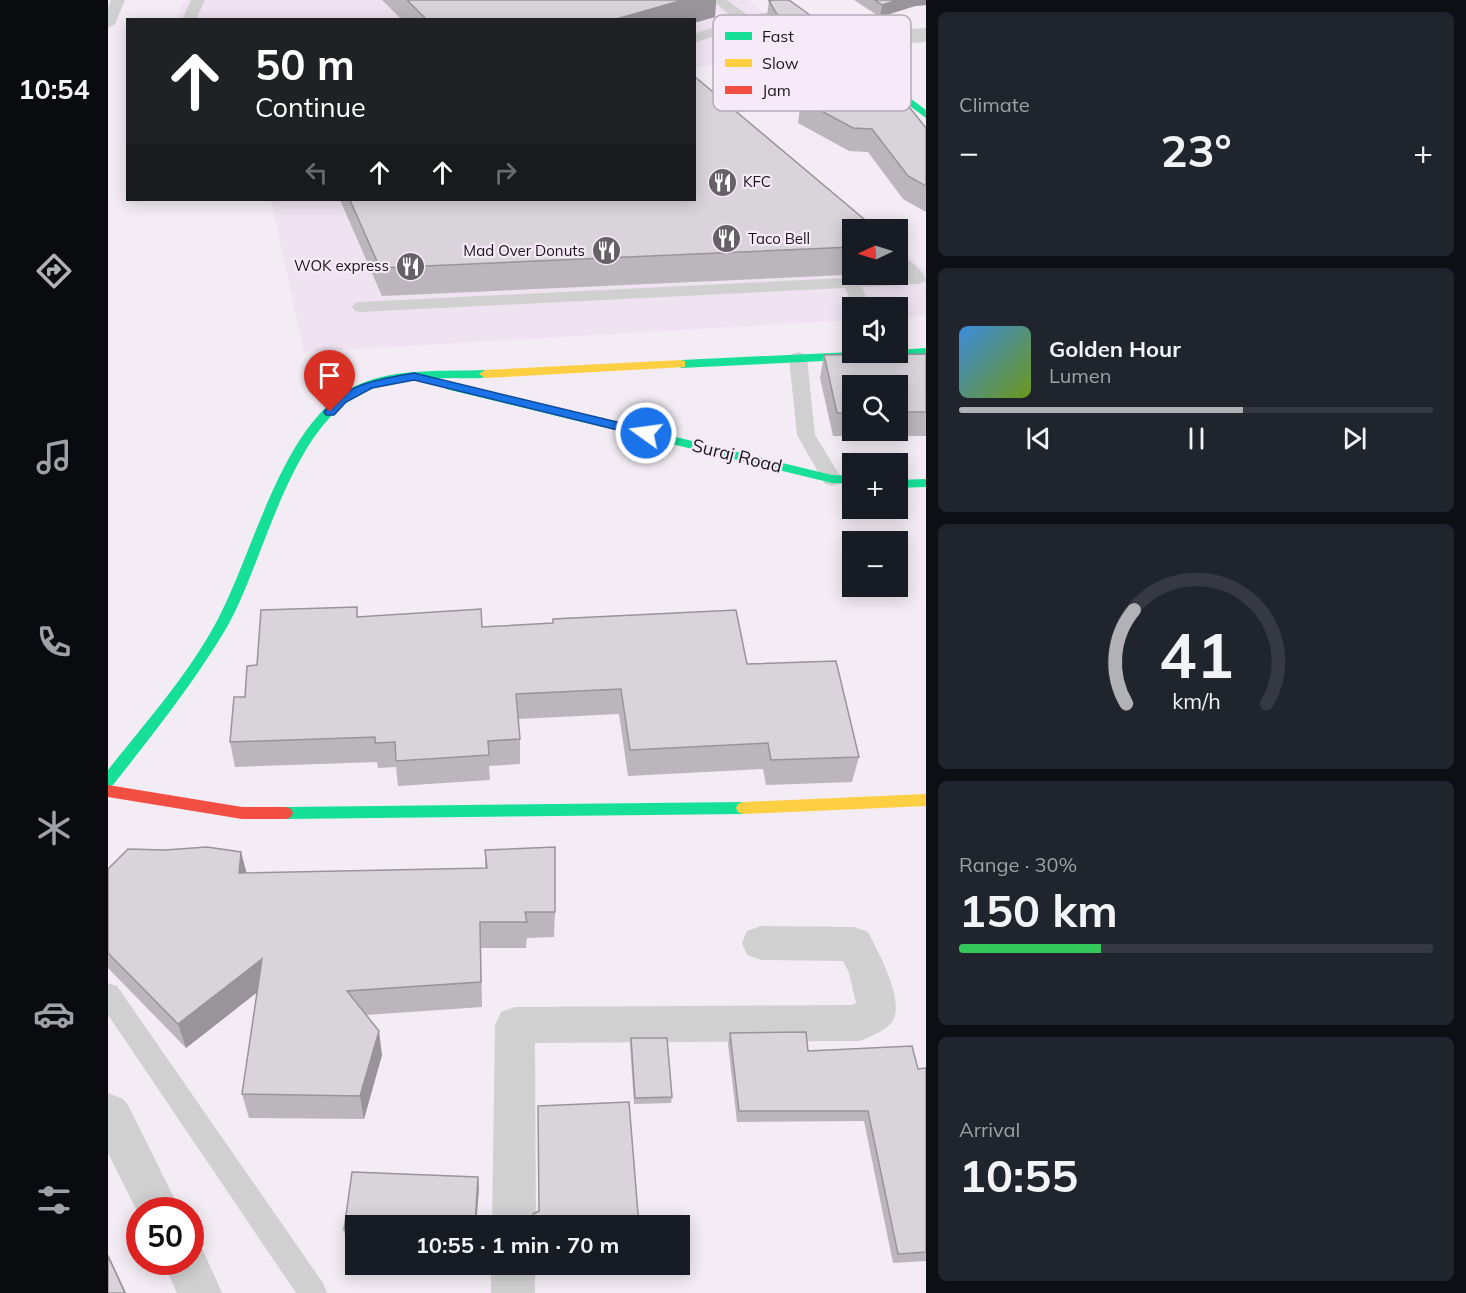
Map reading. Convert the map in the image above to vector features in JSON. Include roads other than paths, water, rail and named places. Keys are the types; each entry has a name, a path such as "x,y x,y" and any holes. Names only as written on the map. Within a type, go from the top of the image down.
{"main road":[{"path":"772,0 792,15"},
{"path":"911,104 926,115"},
{"path":"908,352 926,352"},
{"path":"108,781 150,728 223,622 286,480 318,424 342,400 369,384 414,377 842,355"},
{"name":"Suraj Road","path":"414,377 832,479 842,480"},
{"path":"908,483 926,483"},
{"path":"108,791 242,813 698,810 926,800"}],"street":[{"path":"911,37 926,35"},
{"path":"514,1215 515,1025 859,1023 877,1010 868,972 854,944 760,943"},
{"path":"108,1113 152,1197"},
{"path":"191,1275 200,1293"},
{"path":"513,1275 513,1293"}],"lane":[{"path":"108,24 118,0"},
{"path":"190,18 198,0"},
{"path":"719,0 738,15"},
{"path":"774,15 788,12"},
{"path":"696,38 713,32"},
{"path":"908,270 919,279 908,279"},
{"path":"361,307 842,282"},
{"path":"798,358 806,435 832,479"},
{"path":"108,994 313,1293"}],"place":[{"name":"KFC","path":"722,182"},
{"name":"Taco Bell","path":"727,239"},
{"name":"Mad Over Donuts","path":"606,251"},
{"name":"WOK express","path":"410,266"}]}
